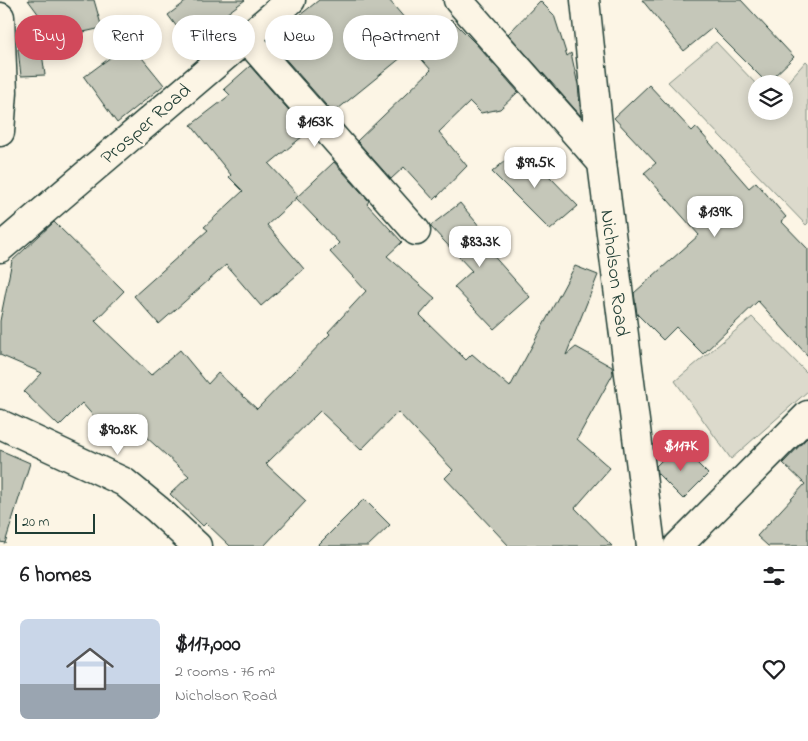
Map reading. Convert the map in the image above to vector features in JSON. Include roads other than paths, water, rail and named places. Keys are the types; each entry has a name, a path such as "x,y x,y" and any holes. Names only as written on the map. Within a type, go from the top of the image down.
{"street":[{"name":"Prosper Road","path":"255,30 291,0"},
{"path":"458,0 602,162"},
{"name":"Nicholson Road","path":"585,0 602,162 650,546"},
{"path":"0,17 3,92 0,132"},
{"path":"255,48 416,231"},
{"name":"Prosper Road","path":"0,248 220,60"},
{"path":"678,546 808,415"},
{"path":"0,424 124,482 197,546"}]}
